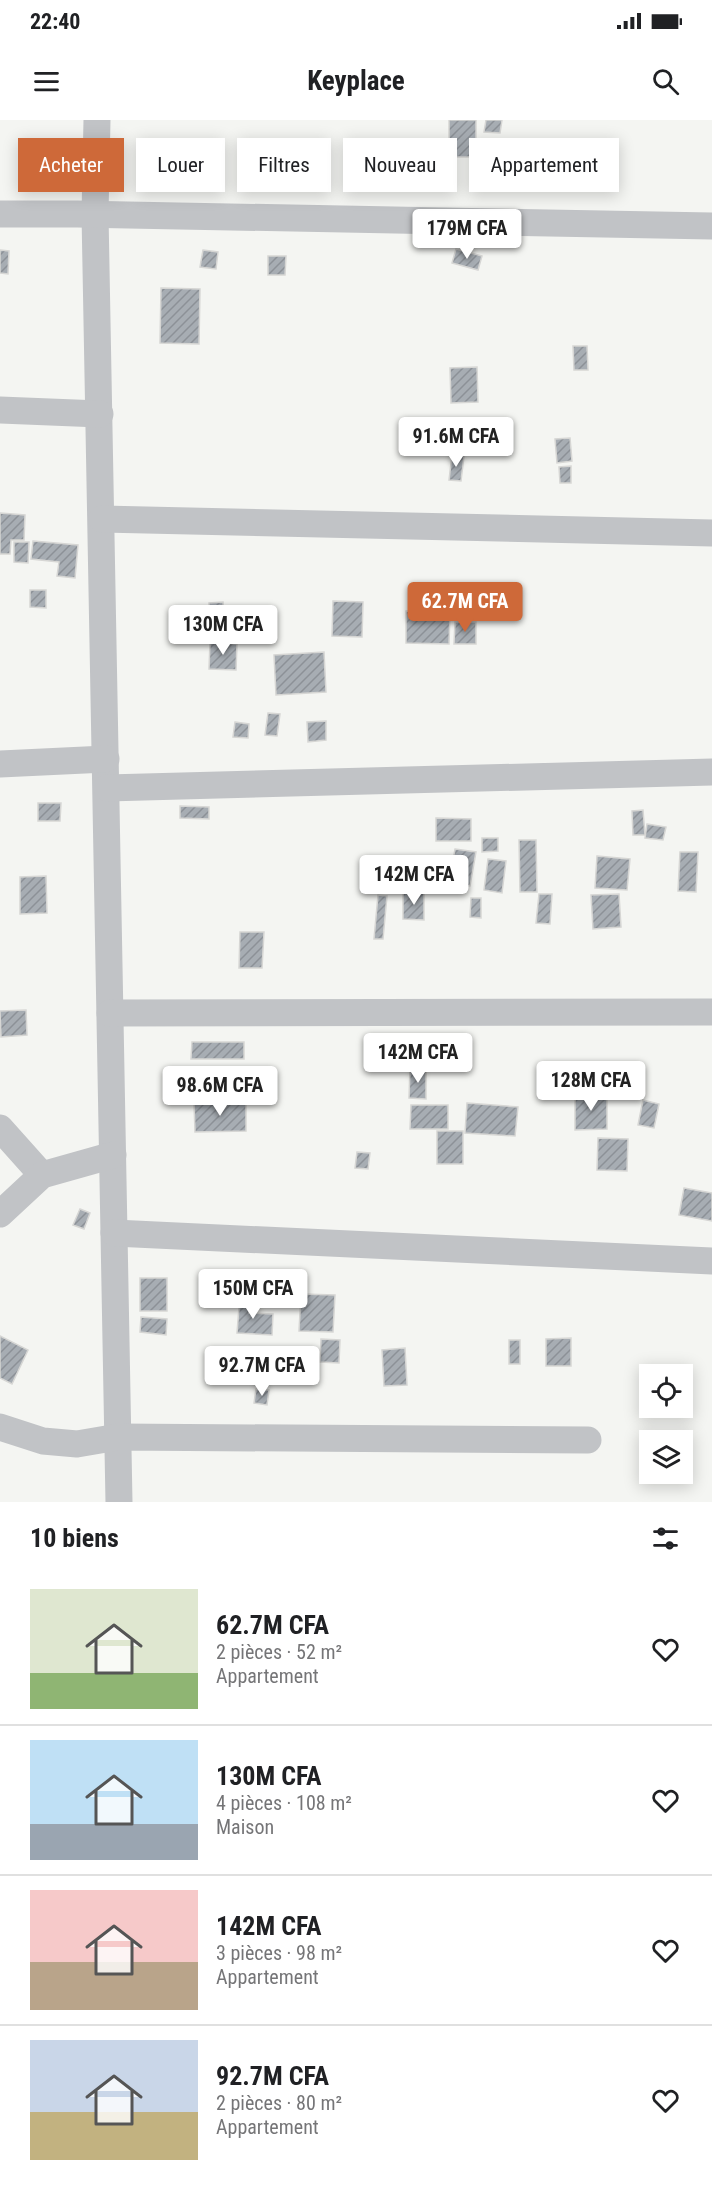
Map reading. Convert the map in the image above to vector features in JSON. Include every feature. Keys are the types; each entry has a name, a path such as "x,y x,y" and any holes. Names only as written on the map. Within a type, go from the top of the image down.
{"street":[{"path":"97,120 96,214 119,1502"},
{"path":"0,214 712,226"},
{"path":"0,410 100,414"},
{"path":"102,519 712,533"},
{"path":"0,764 106,759"},
{"path":"106,788 712,772"},
{"path":"110,1013 712,1012"},
{"path":"0,1128 42,1175"},
{"path":"0,1214 42,1175 113,1155"},
{"path":"114,1233 712,1262"},
{"path":"0,1427 43,1441 76,1444 118,1437 588,1440"}],"building":[{"path":"449,120 476,120 476,138 469,138 469,157 457,157 457,138 449,138"},
{"path":"486,120 502,120 500,133 484,132"},
{"path":"456,249 482,256 478,270 452,263"},
{"path":"0,250 9,251 8,274 0,273"},
{"path":"203,250 218,252 216,269 200,267"},
{"path":"268,256 286,256 285,275 268,275"},
{"path":"161,288 200,289 199,344 160,343"},
{"path":"573,346 587,346 588,370 574,370"},
{"path":"477,367 478,402 451,403 450,368"},
{"path":"570,438 572,461 557,463 555,439"},
{"path":"452,455 464,456 461,481 449,480"},
{"path":"571,466 571,483 560,483 559,467"},
{"path":"0,513 25,515 24,540 11,540 10,554 0,554"},
{"path":"33,541 78,545 75,578 57,576 59,562 31,559"},
{"path":"14,542 29,542 28,563 14,562"},
{"path":"30,590 46,590 46,608 30,607"},
{"path":"333,601 363,602 362,637 332,636"},
{"path":"223,602 225,635 210,636 209,603"},
{"path":"200,610 201,639 172,641 170,611"},
{"path":"406,611 450,612 449,644 406,643"},
{"path":"455,622 476,622 476,644 454,644"},
{"path":"210,642 237,644 236,670 209,669"},
{"path":"324,652 326,692 276,695 274,655"},
{"path":"268,713 280,714 277,736 265,735"},
{"path":"326,721 326,740 308,742 307,722"},
{"path":"235,722 249,724 248,738 233,737"},
{"path":"38,803 61,803 60,821 38,821"},
{"path":"180,806 209,807 209,819 180,818"},
{"path":"643,810 645,835 633,835 632,811"},
{"path":"436,818 471,819 471,841 436,841"},
{"path":"647,824 666,827 663,840 645,838"},
{"path":"482,838 498,838 498,851 482,852"},
{"path":"519,840 536,840 537,892 520,892"},
{"path":"455,849 476,852 470,886 449,883"},
{"path":"680,852 698,852 696,892 678,891"},
{"path":"597,856 630,859 627,890 595,888"},
{"path":"488,859 506,861 502,893 484,890"},
{"path":"46,876 47,913 20,914 20,877"},
{"path":"403,892 424,892 424,920 403,919"},
{"path":"539,894 552,894 550,924 536,923"},
{"path":"619,894 621,927 593,929 591,895"},
{"path":"378,895 387,896 383,939 374,939"},
{"path":"471,898 481,898 481,918 470,917"},
{"path":"240,932 264,932 262,968 239,968"},
{"path":"26,1010 27,1035 1,1037 0,1011"},
{"path":"192,1042 244,1042 244,1059 191,1059"},
{"path":"423,1044 450,1046 448,1070 421,1067"},
{"path":"410,1068 426,1069 426,1099 409,1098"},
{"path":"575,1094 607,1094 607,1129 575,1130"},
{"path":"643,1100 659,1104 654,1128 638,1125"},
{"path":"246,1101 246,1131 195,1132 194,1103"},
{"path":"467,1103 518,1107 515,1136 465,1133"},
{"path":"411,1105 448,1105 448,1129 410,1129"},
{"path":"437,1131 463,1131 463,1164 437,1164"},
{"path":"598,1138 628,1139 627,1171 597,1170"},
{"path":"357,1152 370,1153 368,1169 355,1168"},
{"path":"684,1188 712,1193 712,1221 679,1215"},
{"path":"80,1209 90,1213 84,1229 73,1225"},
{"path":"140,1278 167,1278 167,1311 140,1311"},
{"path":"240,1294 250,1295 249,1313 273,1314 272,1335 237,1333"},
{"path":"301,1294 335,1295 333,1332 299,1331"},
{"path":"141,1317 167,1319 166,1335 140,1332"},
{"path":"0,1336 28,1350 12,1384 0,1378"},
{"path":"571,1338 571,1366 546,1366 546,1339"},
{"path":"321,1339 340,1340 339,1363 320,1362"},
{"path":"509,1340 520,1340 520,1364 509,1364"},
{"path":"405,1348 407,1385 384,1386 382,1350"},
{"path":"256,1389 269,1390 267,1405 254,1403"}]}
